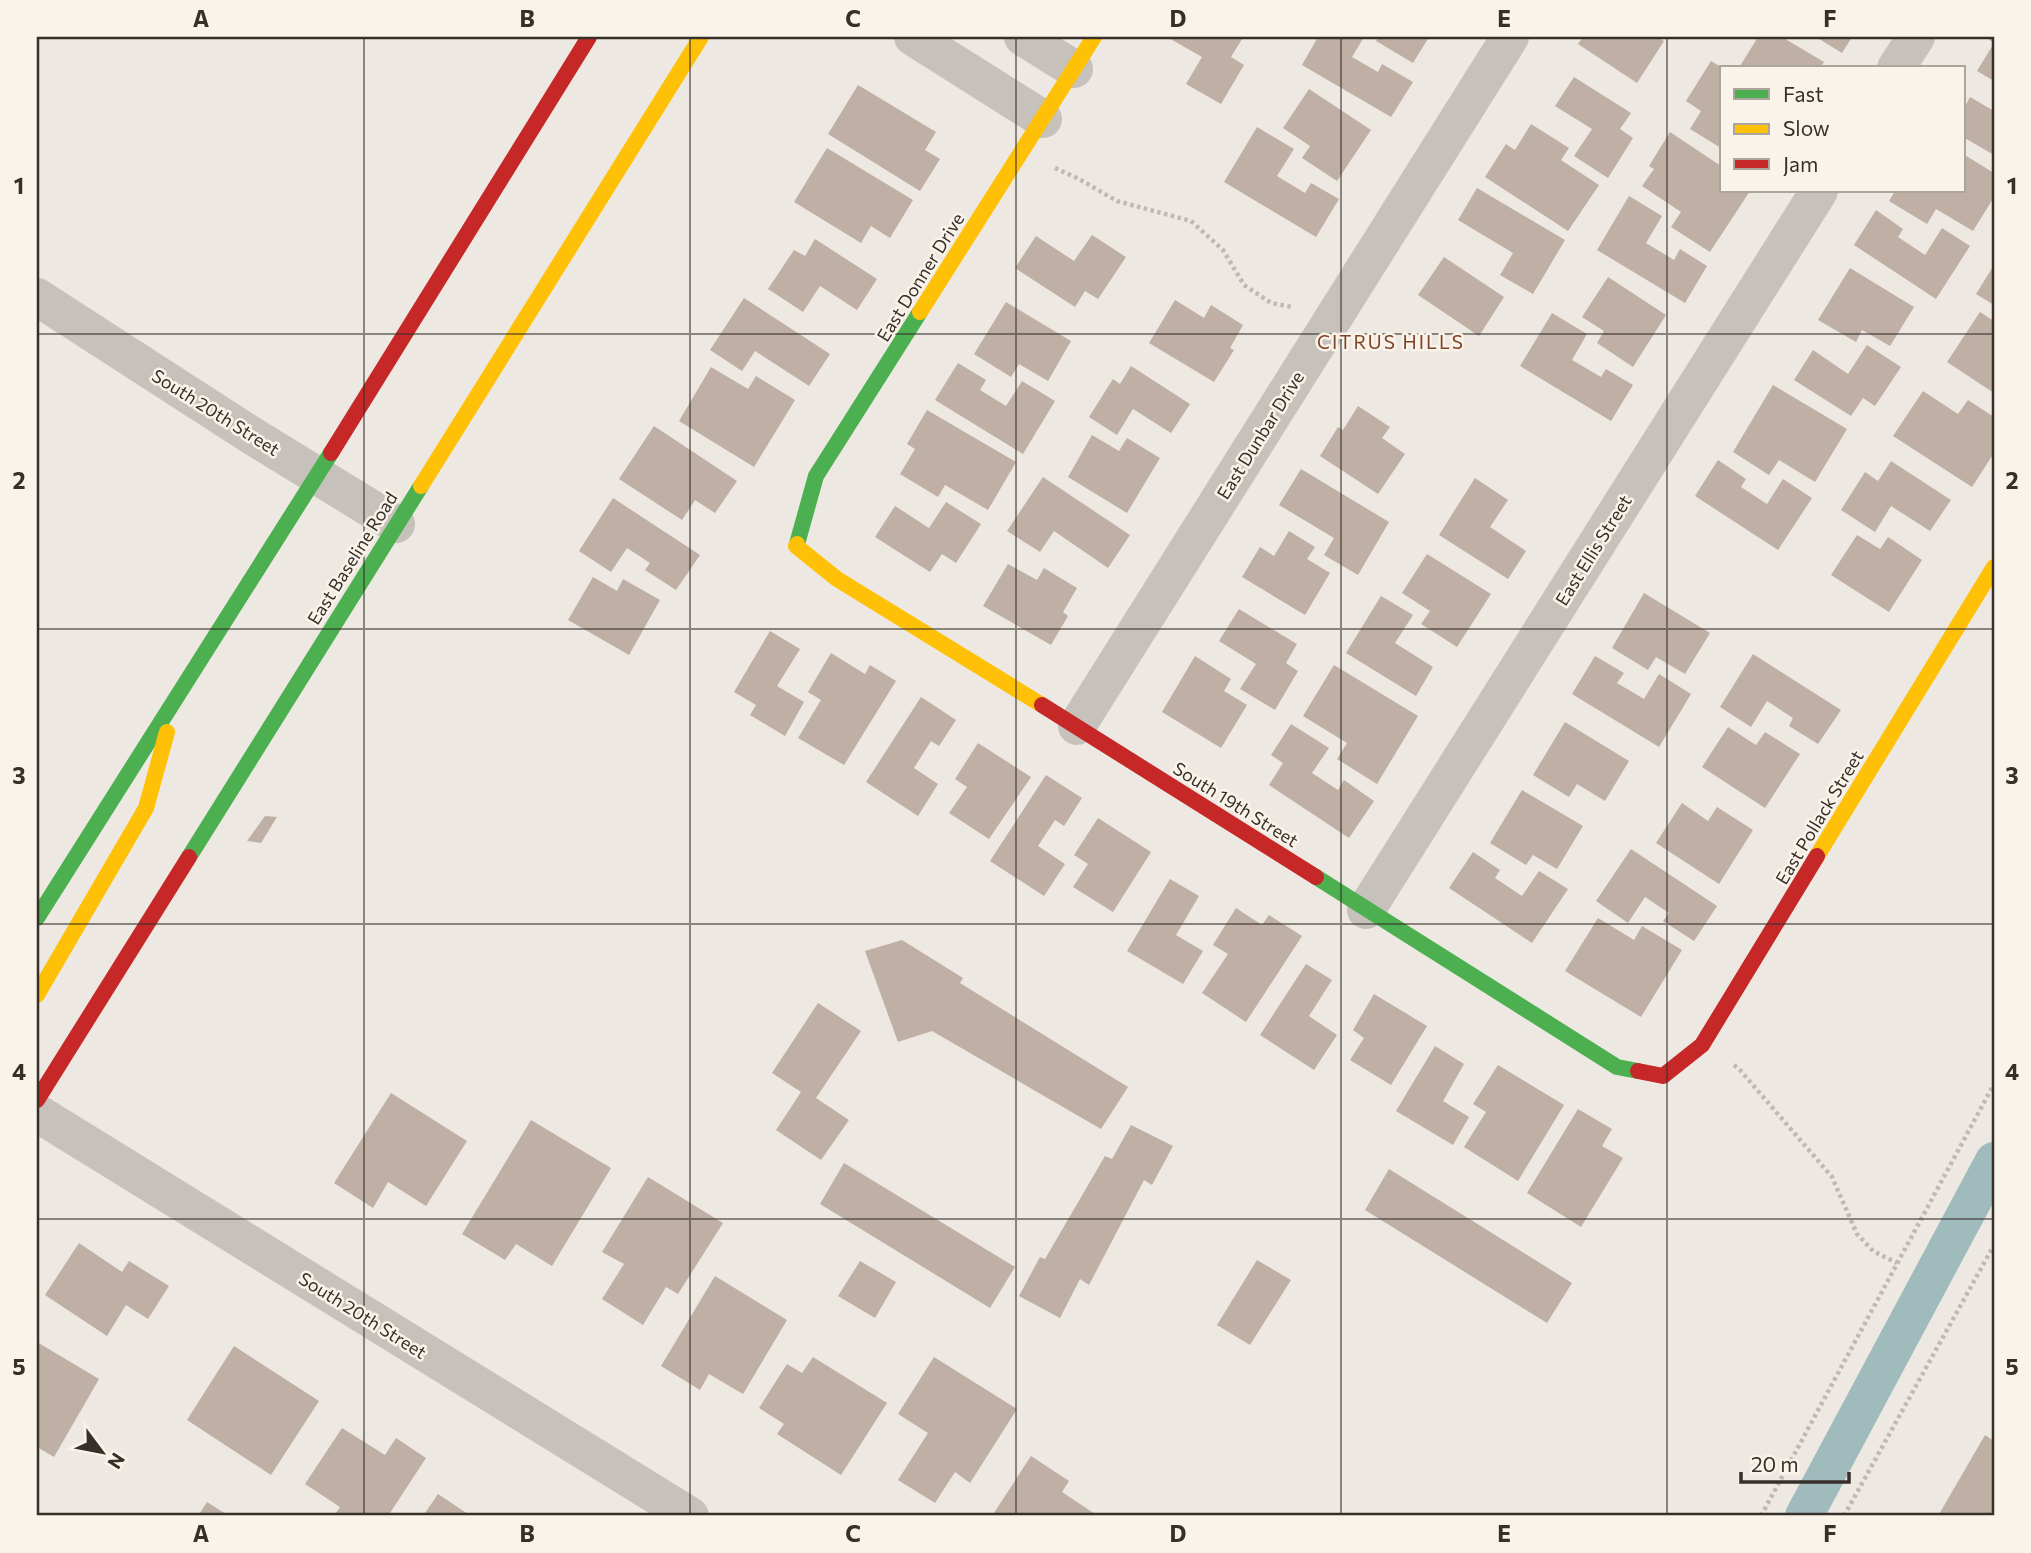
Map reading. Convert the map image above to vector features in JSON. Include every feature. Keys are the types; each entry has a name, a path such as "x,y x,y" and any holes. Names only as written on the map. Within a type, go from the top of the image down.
{"main road":[{"path":"37,918 589,37"},
{"name":"East Baseline Road","path":"37,1100 701,37"},
{"name":"East Donner Drive","path":"796,546 816,476 1094,37"},
{"name":"South 19th Street","path":"796,546 837,579 1077,726 1617,1067 1663,1076"},
{"name":"East Pollack Street","path":"1663,1076 1702,1045 1994,567"},
{"path":"37,995 146,808 179,690"}],"street":[{"path":"914,37 1043,119"},
{"path":"1023,37 1074,69"},
{"name":"East Dunbar Drive","path":"1077,726 1510,37"},
{"path":"1897,66 1916,37"},
{"name":"East Ellis Street","path":"1366,909 1818,192"},
{"name":"South 20th Street","path":"37,297 396,524"},
{"name":"South 20th Street","path":"37,1113 690,1516"}],"path":[{"path":"1055,168 1117,201 1191,221 1223,250 1244,285 1271,303 1292,307"},
{"path":"1727,1061 1740,1070 1832,1177 1857,1234 1873,1251 1897,1263"},
{"path":"1760,1516 1994,1084"},
{"path":"1844,1516 1994,1245"}],"building":[{"path":"1167,37 1242,39 1231,57 1244,65 1221,104 1186,84 1202,57"},
{"path":"1318,37 1364,37 1352,57 1378,72 1382,64 1413,82 1391,117 1302,65"},
{"path":"1379,37 1429,37 1413,63 1376,41"},
{"path":"1583,37 1657,37 1664,41 1637,83 1578,44"},
{"path":"1758,37 1782,37 1824,62 1821,66 1740,66"},
{"path":"1816,37 1852,37 1842,53"},
{"path":"1994,43 1994,81 1977,71"},
{"path":"1711,61 1720,66 1720,147 1690,129 1701,111 1686,101"},
{"path":"1574,77 1631,113 1620,129 1633,138 1608,178 1574,156 1592,129 1555,106"},
{"path":"858,85 936,132 925,150 940,159 920,191 828,134"},
{"path":"1309,89 1371,130 1337,181 1302,158 1310,146 1283,128"},
{"path":"1970,97 1994,111 1994,155 1965,138 1965,106"},
{"path":"1531,124 1569,148 1561,160 1599,185 1568,231 1485,177 1506,144 1515,150"},
{"path":"1257,127 1294,149 1277,176 1305,193 1311,183 1339,199 1316,237 1224,182"},
{"path":"1670,132 1720,165 1720,192 1749,192 1710,252 1671,227 1681,212 1642,186 1654,169 1649,166"},
{"path":"827,148 913,200 890,238 871,226 861,243 794,202"},
{"path":"1965,155 1994,173 1994,197 1973,231 1936,209 1927,224 1889,201 1894,192 1965,192"},
{"path":"1477,188 1565,240 1533,294 1500,275 1513,253 1458,220"},
{"path":"1629,196 1662,216 1646,243 1674,260 1680,249 1707,266 1685,303 1597,250"},
{"path":"1876,210 1903,229 1898,237 1925,255 1942,228 1970,246 1936,299 1854,245"},
{"path":"1092,235 1126,257 1098,299 1085,291 1075,307 1015,268 1036,236 1074,261"},
{"path":"815,239 877,279 857,310 820,286 803,312 768,289 794,250 805,256"},
{"path":"1444,257 1504,297 1479,336 1418,295"},
{"path":"1994,265 1994,305 1976,294"},
{"path":"1850,268 1914,307 1890,346 1862,330 1856,342 1818,320"},
{"path":"1608,277 1666,315 1633,367 1597,343 1604,331 1582,317"},
{"path":"744,298 830,354 809,386 755,351 742,371 710,350"},
{"path":"1175,300 1204,318 1211,305 1243,325 1230,348 1234,350 1214,382 1149,343"},
{"path":"1006,302 1071,341 1048,381 1019,364 1011,377 974,354"},
{"path":"1980,312 1994,321 1994,393 1947,362"},
{"path":"1552,313 1587,334 1572,360 1601,377 1606,369 1633,385 1611,421 1520,366"},
{"path":"1867,345 1901,367 1875,406 1863,398 1851,416 1794,380 1813,350 1848,374"},
{"path":"958,363 986,380 980,390 1006,406 1022,381 1055,401 1023,454 935,400"},
{"path":"1131,366 1190,404 1171,433 1133,409 1117,435 1089,417 1113,379 1120,384"},
{"path":"711,367 748,389 756,376 795,400 754,467 679,421"},
{"path":"1773,385 1847,429 1815,482 1779,460 1769,475 1733,452"},
{"path":"1923,391 1958,414 1968,400 1994,417 1994,453 1972,487 1893,436"},
{"path":"1358,406 1390,427 1382,438 1405,454 1378,494 1320,456 1338,427 1343,430"},
{"path":"927,410 1016,462 988,510 945,485 938,497 900,474 915,449 907,444"},
{"path":"654,426 737,481 715,513 695,500 682,520 619,479"},
{"path":"1092,435 1119,451 1127,438 1160,458 1127,513 1068,477"},
{"path":"1718,460 1746,479 1741,487 1767,504 1783,479 1812,498 1778,550 1695,496"},
{"path":"1891,461 1951,500 1930,531 1891,506 1875,532 1841,510 1865,472 1878,481"},
{"path":"1301,469 1389,522 1358,575 1324,555 1334,538 1279,505"},
{"path":"1043,477 1130,535 1108,568 1054,531 1040,552 1007,531"},
{"path":"1475,478 1508,500 1490,527 1526,551 1508,579 1439,535"},
{"path":"613,498 700,555 676,590 645,570 650,563 627,548 611,572 579,551"},
{"path":"946,502 981,524 956,563 942,554 930,572 875,537 895,506 929,528"},
{"path":"1289,531 1315,547 1307,559 1330,573 1305,615 1242,577 1260,547 1274,556"},
{"path":"1857,535 1880,549 1888,537 1922,560 1889,612 1831,575"},
{"path":"1427,554 1491,594 1457,647 1421,624 1430,611 1402,593"},
{"path":"1008,564 1037,580 1044,568 1077,588 1063,612 1068,616 1051,645 983,606"},
{"path":"593,577 617,591 623,579 660,600 629,655 568,620"},
{"path":"1644,593 1710,633 1685,674 1656,657 1648,670 1612,648"},
{"path":"1381,596 1413,615 1395,643 1433,667 1416,696 1346,653"},
{"path":"1239,609 1297,644 1286,663 1298,671 1275,710 1240,689 1256,664 1219,641"},
{"path":"770,631 800,649 777,686 804,702 785,736 750,715 756,705 734,692"},
{"path":"831,653 865,674 870,665 896,681 844,765 798,738 821,700 808,692"},
{"path":"1753,654 1841,710 1818,744 1789,726 1793,718 1767,701 1751,727 1720,707"},
{"path":"1195,656 1231,679 1224,691 1247,705 1221,748 1162,712"},
{"path":"1595,656 1624,673 1617,683 1644,699 1659,674 1691,694 1659,747 1572,694"},
{"path":"1334,665 1418,716 1377,784 1337,759 1347,743 1303,716"},
{"path":"921,697 956,720 939,746 931,741 914,768 938,784 918,816 866,782"},
{"path":"1565,722 1629,761 1605,801 1577,784 1569,797 1533,775"},
{"path":"1291,724 1329,748 1312,773 1338,790 1344,780 1374,801 1349,838 1269,785 1283,763 1271,755"},
{"path":"1728,727 1756,745 1765,732 1800,754 1765,808 1702,767"},
{"path":"978,743 1031,777 989,839 949,813 967,787 955,779"},
{"path":"1046,775 1082,798 1064,826 1055,820 1038,846 1065,864 1044,896 990,861"},
{"path":"1522,790 1583,826 1557,869 1533,855 1526,865 1490,843"},
{"path":"1682,803 1708,821 1717,807 1753,830 1719,884 1656,843"},
{"path":"265,816 277,817 261,843 247,841"},
{"path":"1098,818 1151,852 1113,912 1073,887 1088,864 1074,855"},
{"path":"1631,849 1717,906 1694,941 1663,921 1669,913 1645,897 1628,923 1596,901"},
{"path":"1473,852 1500,870 1495,878 1522,896 1539,871 1568,889 1532,943 1449,888"},
{"path":"1170,879 1199,896 1176,935 1203,951 1183,984 1127,951"},
{"path":"1236,908 1262,925 1269,915 1302,936 1246,1022 1202,993 1228,954 1213,945"},
{"path":"1598,918 1634,940 1642,926 1682,950 1641,1017 1565,971"},
{"path":"902,940 963,978 960,983 1128,1087 1101,1129 932,1031 898,1042 865,951"},
{"path":"1306,964 1332,980 1309,1016 1337,1035 1314,1070 1260,1035"},
{"path":"1374,994 1427,1026 1391,1085 1350,1060 1364,1038 1353,1030"},
{"path":"818,1003 861,1031 816,1098 849,1120 821,1160 776,1130 801,1092 772,1073"},
{"path":"1435,1046 1464,1064 1443,1101 1469,1117 1453,1145 1396,1111"},
{"path":"1498,1065 1564,1105 1518,1181 1464,1147 1486,1112 1473,1104"},
{"path":"391,1093 467,1141 426,1206 388,1182 373,1208 334,1183"},
{"path":"1578,1109 1612,1129 1602,1146 1623,1158 1581,1227 1527,1193"},
{"path":"531,1120 611,1168 552,1266 516,1244 505,1260 462,1234"},
{"path":"1131,1125 1173,1146 1152,1185 1144,1180 1089,1285 1080,1279 1060,1318 1019,1296 1040,1257 1045,1259 1105,1156 1112,1159"},
{"path":"844,1163 1015,1267 990,1308 820,1204"},
{"path":"1389,1169 1572,1283 1547,1323 1365,1210"},
{"path":"648,1177 723,1223 678,1294 666,1287 643,1325 602,1299 624,1264 602,1252"},
{"path":"79,1243 122,1272 129,1261 169,1286 148,1319 126,1305 107,1336 45,1295"},
{"path":"1257,1260 1291,1280 1250,1345 1217,1325"},
{"path":"860,1261 896,1282 875,1318 838,1296"},
{"path":"715,1276 787,1320 743,1394 709,1374 700,1390 661,1366"},
{"path":"37,1342 99,1379 54,1457 37,1447"},
{"path":"234,1346 319,1401 271,1475 187,1420"},
{"path":"813,1357 887,1403 841,1475 777,1434 784,1424 759,1408 787,1364 802,1373"},
{"path":"934,1357 1017,1409 970,1483 955,1472 935,1503 898,1480 928,1433 898,1414"},
{"path":"342,1428 385,1455 396,1438 426,1458 388,1516 334,1516 340,1507 305,1484"},
{"path":"1985,1435 1994,1441 1994,1516 1938,1516"},
{"path":"1031,1456 1069,1481 1062,1492 1098,1516 992,1516"},
{"path":"438,1494 471,1516 423,1516"},
{"path":"207,1502 229,1516 198,1516"}],"waterway":[{"path":"1804,1516 1994,1161"}],"traffic: fast":[{"path":"797,544 816,476 920,312"},
{"path":"37,918 331,453"},
{"path":"189,857 421,486"},
{"path":"1316,877 1617,1067 1638,1071"}],"traffic: slow":[{"path":"421,486 701,37"},
{"path":"920,312 1094,37"},
{"path":"797,544 796,546 837,579 1042,705"},
{"path":"1817,856 1994,567"},
{"path":"37,995 146,808 167,732"}],"traffic: jam":[{"path":"331,453 589,37"},
{"path":"1042,705 1316,877"},
{"path":"1638,1071 1663,1076 1702,1045 1817,856"},
{"path":"37,1100 189,857"}],"district":[{"name":"CITRUS HILLS","path":"1391,341"}]}
